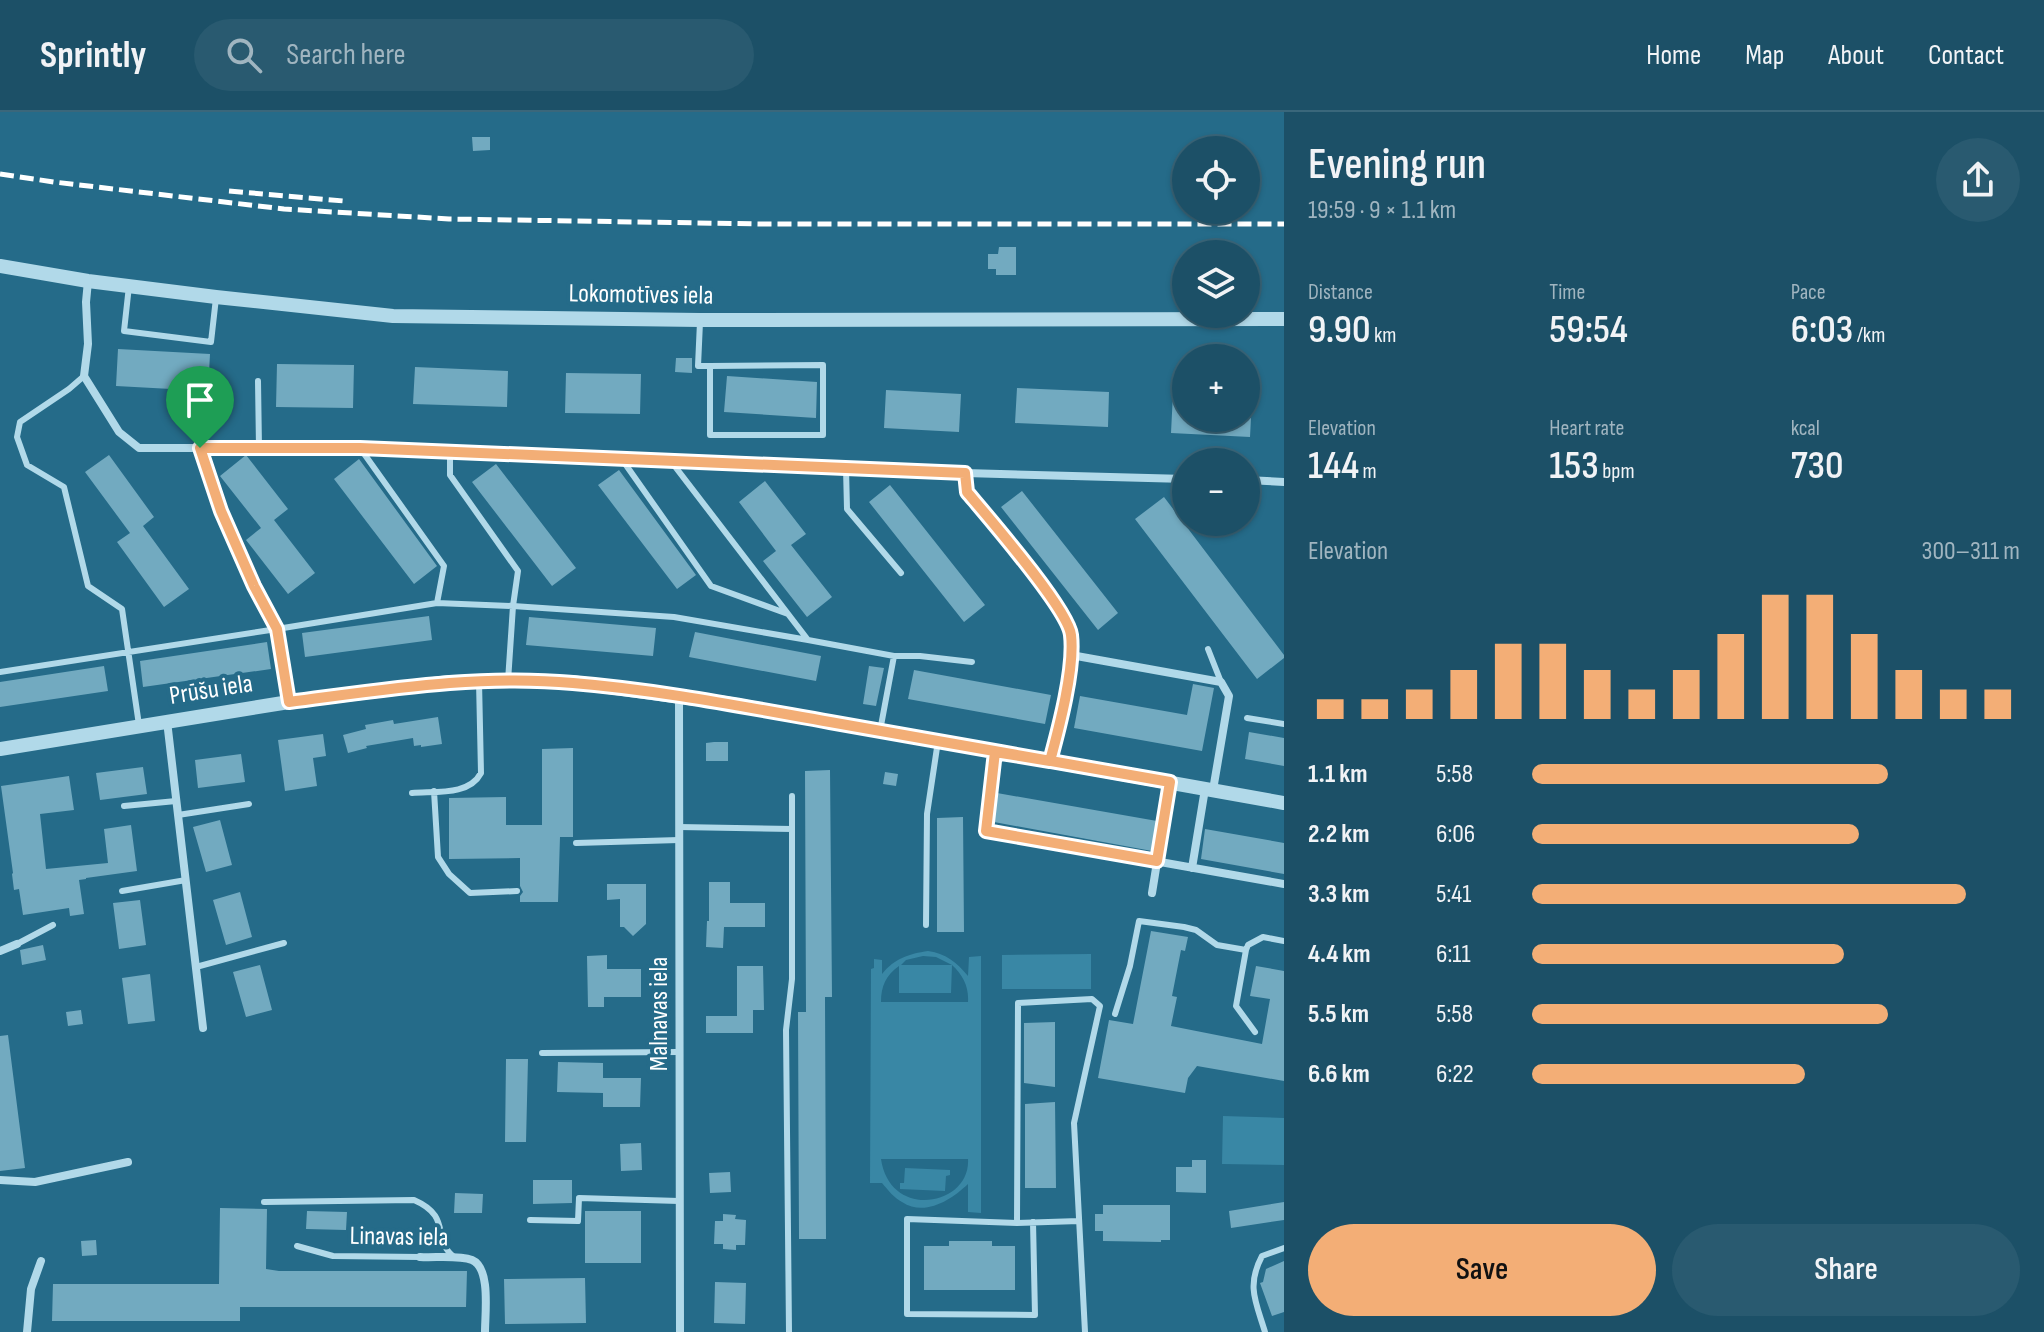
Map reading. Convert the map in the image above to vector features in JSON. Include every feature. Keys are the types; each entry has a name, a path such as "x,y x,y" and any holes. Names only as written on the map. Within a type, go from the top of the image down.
{"street":[{"name":"Lokomotīves iela","path":"0,266 88,281 393,316 700,320 1284,319"},
{"path":"88,281 88,344 84,376 119,432 139,448 360,448 1172,479"},
{"path":"965,473 967,492 1050,595 1071,634 1066,686 1050,761"},
{"path":"1260,481 1282,483"},
{"path":"1071,655 1221,682 1229,696 1192,868"},
{"name":"Prūšu iela","path":"0,749 289,702 449,682 572,682 880,731 1284,803"},
{"name":"Malnavas iela","path":"679,697 680,1332"},
{"path":"167,721 203,1028"},
{"path":"995,752 986,831 1284,884"},
{"path":"1152,893 1170,782"},
{"path":"0,951 17,944"},
{"path":"0,1180 35,1182 128,1162"},
{"name":"Linavas iela","path":"420,1257 475,1261 483,1270 485,1332"},
{"path":"27,1332 31,1289 41,1261"}],"lane":[{"path":"129,286 124,331 153,335 211,342 216,297"},
{"path":"700,320 698,366 823,365 823,435 710,435 710,366"},
{"path":"84,376 20,422 17,437 27,465 64,487 88,586 122,609 139,725"},
{"path":"258,381 259,448"},
{"path":"200,448 221,511 277,629 289,702"},
{"path":"360,448 444,566 437,603"},
{"path":"450,452 450,475 518,571 508,681"},
{"path":"621,458 711,586 788,614"},
{"path":"670,460 808,640"},
{"path":"846,468 847,509 901,573"},
{"path":"0,672 437,603 674,617 894,656 972,662"},
{"path":"1208,649 1221,682"},
{"path":"880,731 894,656"},
{"path":"412,793 465,789 476,782 481,773 479,681"},
{"path":"1247,718 1284,724"},
{"path":"926,925 927,814 938,741"},
{"path":"434,791 438,857 449,874 470,893 517,891"},
{"path":"789,1332 786,1030 792,979 792,796"},
{"path":"124,806 176,801"},
{"path":"178,815 249,804"},
{"path":"679,827 792,829"},
{"path":"576,843 679,840"},
{"path":"122,891 186,880"},
{"path":"1115,1014 1130,966 1139,921 1196,930 1217,945 1246,950"},
{"path":"17,944 53,925"},
{"path":"1255,1032 1236,1006 1246,950 1248,945 1263,937 1284,941"},
{"path":"196,967 284,943"},
{"path":"1017,1223 1018,1003 1092,999 1100,1006 1074,1123 1085,1332"},
{"path":"542,1053 679,1052"},
{"path":"530,1220 578,1221 579,1198 679,1201"},
{"path":"264,1202 414,1200 430,1207 439,1222 447,1252 456,1258"},
{"path":"1033,1222 1035,1315 907,1314 907,1219 1017,1223 1033,1222 1079,1221"},
{"name":"Linavas iela","path":"297,1246 333,1256 420,1257"},
{"path":"1265,1332 1252,1287 1254,1271 1262,1256 1284,1248"}],"shaded area":[{"path":"928,951 946,957 968,976 969,957 981,956 981,1213 968,1212 968,1184 946,1201 920,1208 899,1200 882,1183 870,1183 871,969 874,968 874,959 882,960 882,974 897,960","holes":["923,956 936,957 952,965 901,965 906,960","952,965 966,986 968,1002 881,1002 885,981 899,966 899,993 951,993","881,1159 968,1159 965,1175 957,1188 929,1200 913,1199 899,1192 887,1179"]},
{"path":"1091,954 1091,989 1002,989 1002,955"},
{"path":"1223,1116 1284,1118 1284,1165 1222,1164"},
{"path":"905,1168 950,1170 950,1175 946,1176 945,1191 900,1189 900,1183 904,1183"}],"building":[{"path":"472,137 490,137 490,150 473,151"},
{"path":"999,247 1016,247 1016,275 996,275 996,269 988,269 988,254 998,254"},
{"path":"118,349 210,354 208,391 116,386"},
{"path":"676,358 692,358 692,373 675,372"},
{"path":"277,364 354,365 353,408 276,407"},
{"path":"415,367 508,371 507,407 413,404"},
{"path":"566,373 641,374 640,414 565,413"},
{"path":"727,376 817,382 816,418 724,412"},
{"path":"1017,388 1109,392 1108,427 1015,423"},
{"path":"886,390 961,394 959,432 884,428"},
{"path":"1172,413 1172,432 1250,432 1250,437 1171,433"},
{"path":"109,455 154,517 143,526 189,589 164,607 117,542 130,533 85,472"},
{"path":"246,455 288,509 274,520 315,573 288,594 246,540 261,528 220,476"},
{"path":"359,459 437,566 414,584 334,479"},
{"path":"496,464 576,568 552,586 472,482"},
{"path":"619,470 696,575 677,589 598,485"},
{"path":"765,481 806,534 791,545 832,597 807,617 763,561 776,551 739,502"},
{"path":"890,485 985,605 964,622 869,502"},
{"path":"1022,491 1118,613 1098,630 1001,507"},
{"path":"1164,497 1172,508 1172,536 1194,536 1284,658 1257,679 1135,519"},
{"path":"429,616 432,640 305,657 302,633"},
{"path":"529,617 656,628 653,656 526,645"},
{"path":"695,632 821,656 816,681 689,657"},
{"path":"267,642 271,669 143,687 140,661"},
{"path":"104,666 108,691 0,707 0,682"},
{"path":"869,666 884,668 876,706 863,704"},
{"path":"914,670 1051,695 1045,724 908,699"},
{"path":"1193,684 1214,688 1202,751 1074,728 1080,696 1187,715"},
{"path":"438,717 442,744 414,746 413,738 366,746 348,753 343,735 366,729 365,725"},
{"path":"1249,732 1284,738 1284,766 1245,759"},
{"path":"323,734 326,756 313,758 317,786 285,791 278,740"},
{"path":"728,742 728,761 706,761 706,743"},
{"path":"573,748 573,837 560,837 558,902 520,902 523,892 520,886 520,858 449,859 449,798 506,797 506,825 542,825 542,749"},
{"path":"241,754 245,782 198,788 195,760"},
{"path":"143,767 147,794 100,800 96,773"},
{"path":"830,770 832,997 825,997 826,1239 799,1239 798,1012 806,1012 805,771"},
{"path":"885,772 898,774 896,786 883,784"},
{"path":"69,776 74,810 40,814 46,869 108,863 104,829 131,825 137,871 79,880 84,914 70,916 69,908 23,915 19,889 14,890 1,786"},
{"path":"997,793 1157,821 1152,851 994,822"},
{"path":"963,817 964,932 937,932 937,818"},
{"path":"220,820 232,865 206,872 193,827"},
{"path":"1205,829 1284,843 1284,874 1201,859"},
{"path":"709,882 730,882 730,903 765,903 765,927 724,927 723,948 706,947"},
{"path":"607,884 646,884 646,924 633,936 620,927 620,899 607,900"},
{"path":"240,892 252,937 226,945 213,900"},
{"path":"140,900 146,945 119,949 113,903"},
{"path":"1151,931 1188,937 1185,951 1181,950 1172,996 1177,997 1171,1026 1262,1044 1270,999 1250,996 1256,966 1284,971 1284,1081 1197,1066 1188,1078 1185,1093 1098,1078 1109,1020 1133,1024"},
{"path":"43,945 46,960 22,965 20,950"},
{"path":"607,955 607,969 641,969 641,997 604,997 604,1007 588,1007 587,956"},
{"path":"260,965 272,1010 246,1017 233,972"},
{"path":"737,966 763,966 764,1010 753,1010 753,1033 706,1033 706,1016 737,1016"},
{"path":"150,974 155,1021 128,1024 122,978"},
{"path":"81,1010 83,1024 68,1026 66,1012"},
{"path":"1055,1022 1055,1087 1024,1083 1024,1023"},
{"path":"8,1035 25,1168 0,1171 0,1036"},
{"path":"506,1059 528,1059 526,1142 505,1142"},
{"path":"558,1062 603,1063 603,1078 641,1078 640,1107 603,1107 603,1093 557,1092"},
{"path":"1055,1102 1056,1188 1025,1188 1025,1104"},
{"path":"641,1143 642,1170 621,1171 620,1144"},
{"path":"1192,1160 1206,1160 1206,1193 1176,1192 1176,1167 1192,1167"},
{"path":"730,1172 731,1192 710,1193 709,1173"},
{"path":"533,1180 572,1180 572,1203 533,1204"},
{"path":"455,1193 483,1194 482,1213 454,1213"},
{"path":"1284,1202 1284,1220 1231,1228 1229,1211"},
{"path":"1103,1205 1170,1205 1170,1240 1103,1241 1103,1231 1095,1231 1095,1214 1103,1214"},
{"path":"220,1208 267,1209 266,1269 467,1271 466,1307 240,1307 240,1321 52,1321 53,1284 219,1284"},
{"path":"307,1211 347,1212 346,1230 306,1229"},
{"path":"585,1211 641,1211 641,1263 585,1263"},
{"path":"723,1214 746,1220 745,1245 736,1245 736,1250 723,1249 723,1244 714,1244 715,1221 723,1221"},
{"path":"96,1240 97,1255 82,1256 81,1241"},
{"path":"949,1241 992,1241 992,1246 1015,1246 1015,1290 924,1290 924,1246 949,1246"},
{"path":"1284,1261 1284,1312 1272,1316 1260,1283 1266,1269"},
{"path":"585,1278 586,1323 505,1324 504,1279"},
{"path":"715,1282 746,1283 745,1324 714,1323"}],"railway":[{"path":"0,174 284,209 449,219 765,224 1284,224"},
{"path":"229,191 344,201"}],"route":[{"path":"200,448 221,511 277,629 289,702 449,682 572,682 725,703 995,752 1170,782 1157,861 986,831 995,752 1050,761 1071,665 1071,634 1050,595 967,492 965,473 360,448 200,448"}]}
